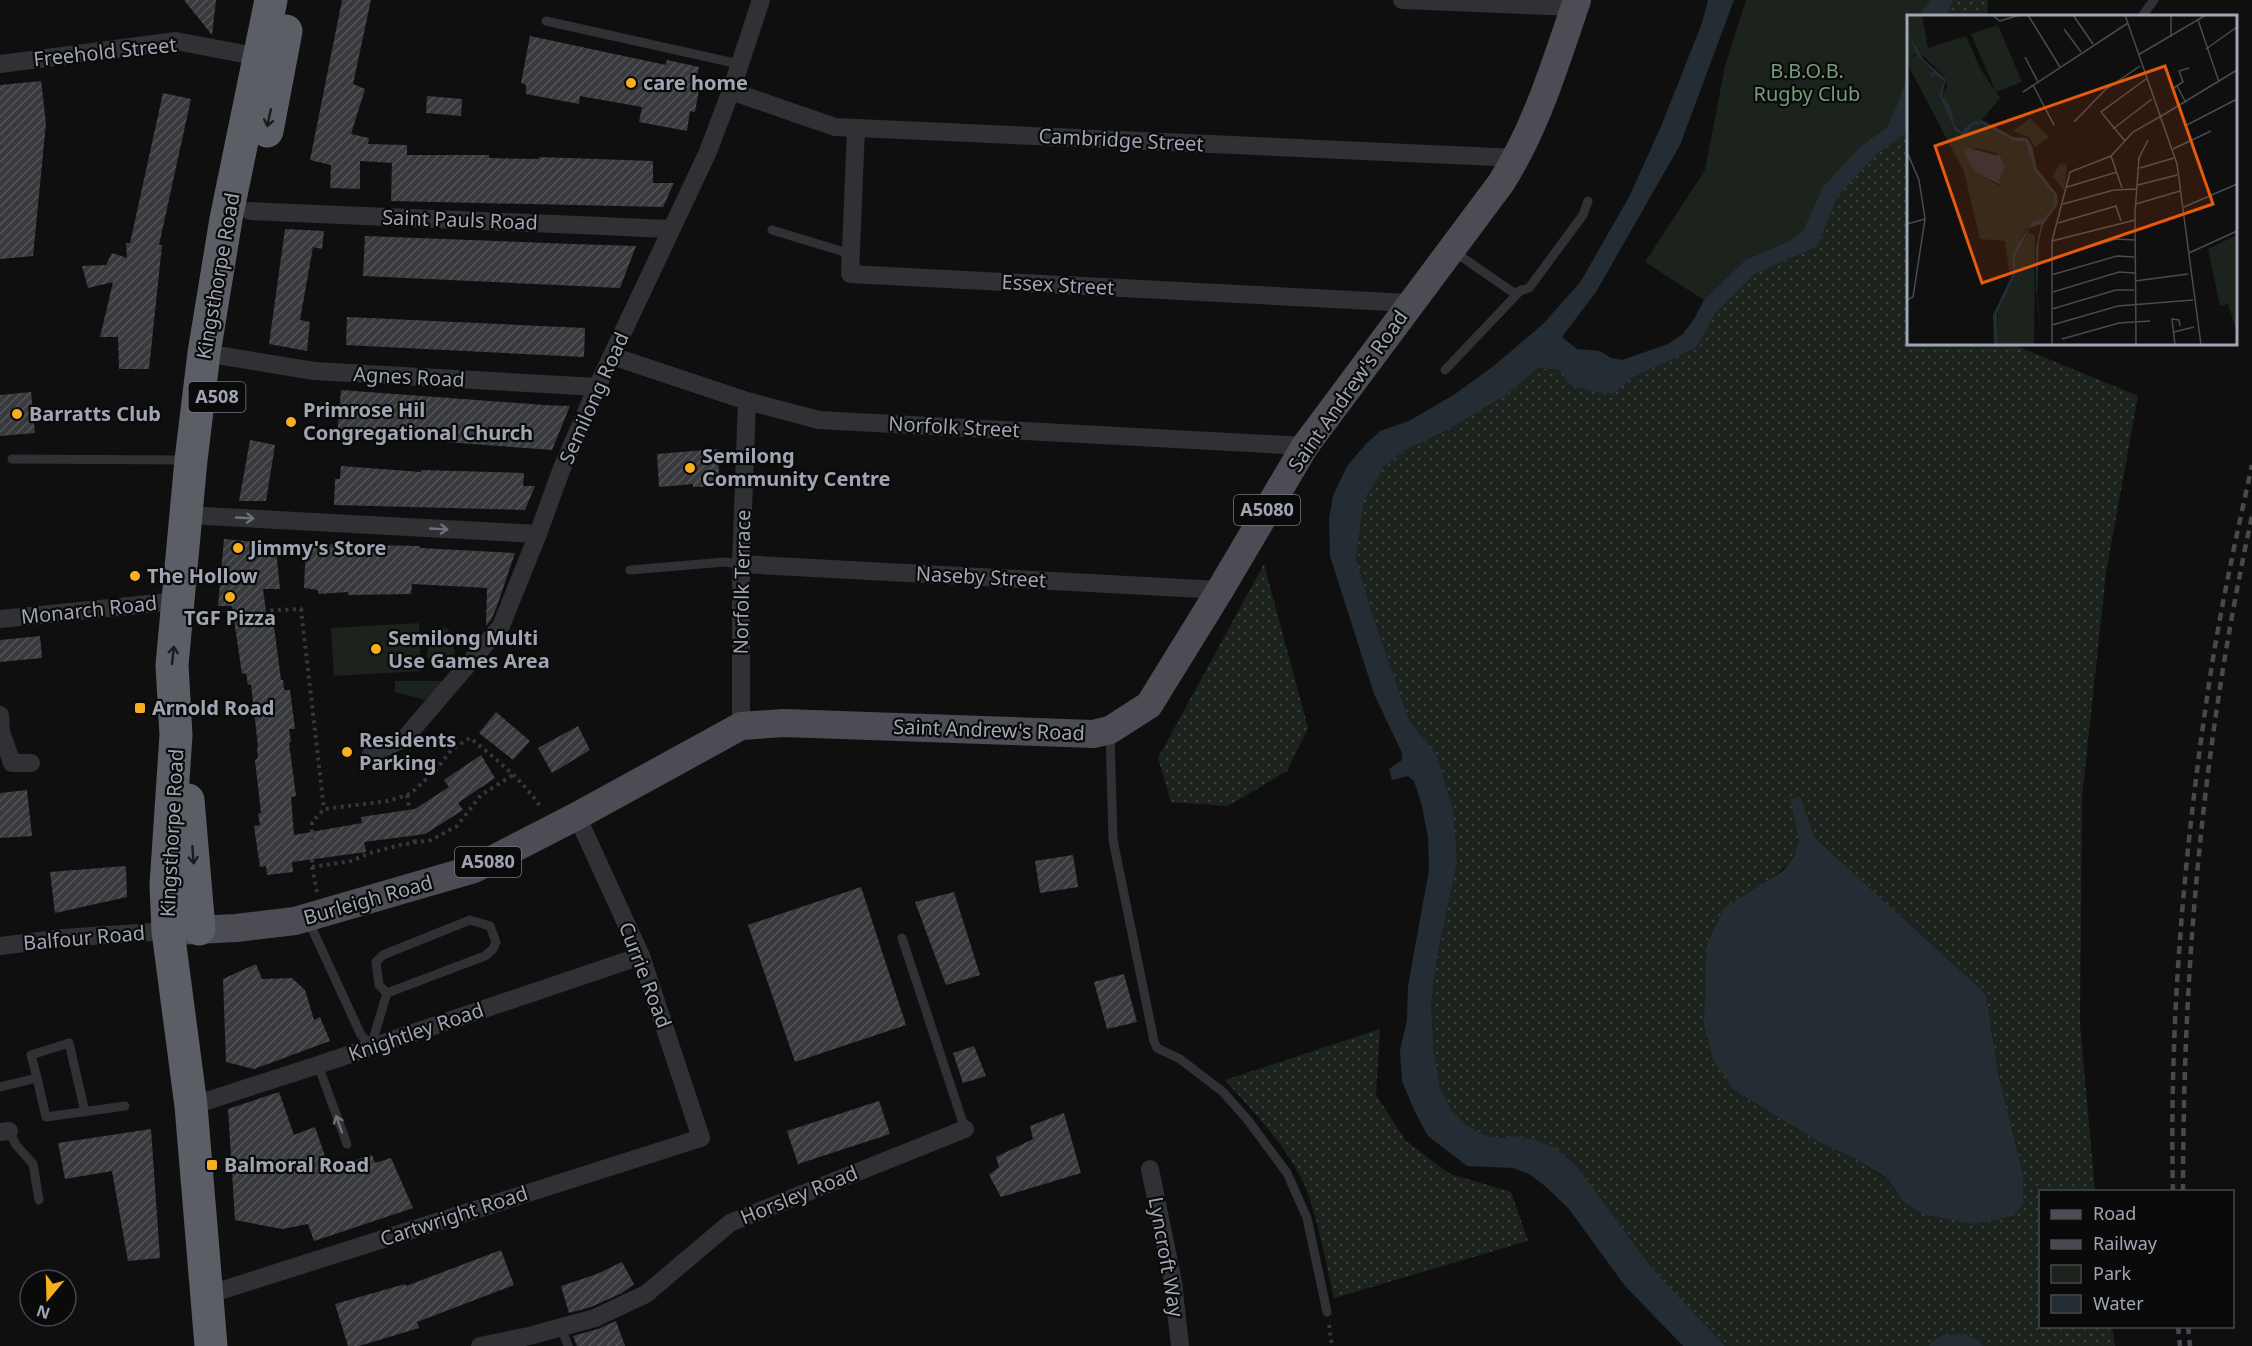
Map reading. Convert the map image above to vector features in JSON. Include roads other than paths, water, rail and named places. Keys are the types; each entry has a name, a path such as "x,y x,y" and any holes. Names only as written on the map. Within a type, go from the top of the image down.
{"highway":[{"name":"Kingsthorpe Road","path":"183,930 166,885 176,735 172,665 188,607 195,515 250,211 275,50 271,0"},
{"name":"A508","path":"275,50 292,0"},
{"name":"Kingsthorpe Road","path":"195,515 191,460 204,353 225,230 275,50"},
{"name":"A508","path":"183,930 191,1106 211,1346"}],"main road":[{"name":"Saint Andrew's Road","path":"784,723 1093,734 1110,730 1149,705 1305,446 1502,183 1517,158 1532,123 1575,4"},
{"name":"Burleigh Road","path":"183,930 236,928 295,921 474,870 741,726 784,723"}],"street":[{"name":"Semilong Road","path":"370,754 405,738 501,626 562,468 597,387 706,154 731,91 761,0"},
{"path":"1402,0 1575,4"},
{"name":"Freehold Street","path":"0,64 177,41 275,50"},
{"name":"Cambridge Street","path":"731,91 836,127 1517,158"},
{"name":"Essex Street","path":"856,128 850,274 1410,303"},
{"name":"Saint Pauls Road","path":"250,211 670,229"},
{"name":"Agnes Road","path":"223,356 314,371 597,387"},
{"name":"Norfolk Street","path":"612,356 747,401 819,420 1305,446"},
{"name":"Norfolk Terrace","path":"741,726 741,564 747,401"},
{"path":"195,515 538,534"},
{"name":"Naseby Street","path":"741,564 1220,590"},
{"name":"Monarch Road","path":"0,619 188,607"},
{"path":"0,715 6,766 31,763"},
{"name":"Currie Road","path":"566,822 641,956 701,1138"},
{"name":"Balfour Road","path":"0,946 63,938 183,930"},
{"name":"Knightley Road","path":"191,1106 641,956"},
{"name":"Horsley Road","path":"480,1346 595,1318 646,1294 730,1222 965,1129"},
{"name":"Cartwright Road","path":"207,1295 701,1138"},
{"name":"Lyncroft Way","path":"1150,1169 1173,1282 1180,1346"}],"lane":[{"path":"2143,15 2154,0"},
{"path":"546,21 739,64"},
{"path":"1451,250 1514,293 1528,288 1583,215 1588,201"},
{"path":"772,230 851,254"},
{"path":"1445,370 1521,290"},
{"path":"12,459 191,460"},
{"path":"630,570 724,562 741,564"},
{"path":"1110,730 1113,840 1154,1041 1157,1048 1180,1059 1223,1092 1247,1119 1287,1173 1307,1218 1328,1312"},
{"path":"313,916 361,1035 371,1046"},
{"path":"470,920 490,926 496,942 493,949 485,956 387,993 379,985 376,963 383,955 470,920"},
{"path":"903,938 965,1129"},
{"path":"371,1046 387,993"},
{"path":"85,1112 69,1043 31,1054 46,1117 85,1112 125,1106"},
{"path":"318,1065 347,1144"},
{"path":"0,1087 36,1078"},
{"path":"5,1131 33,1164 39,1200"},
{"path":"561,1327 568,1346"}],"water":[{"path":"1708,0 1734,0 1680,145 1596,292 1562,337 1577,349 1600,351 1611,358 1622,360 1668,344 1683,334 1704,300 1745,260 1789,241 1803,231 1823,187 1861,146 1887,127 1906,77 1907,58 1907,133 1877,154 1838,196 1817,247 1755,274 1715,314 1696,348 1630,379 1615,393 1601,393 1572,386 1559,370 1538,368 1507,394 1455,426 1404,451 1386,465 1364,500 1356,558 1372,613 1409,720 1436,754 1453,810 1457,863 1437,957 1431,1006 1434,1052 1440,1088 1452,1111 1467,1125 1486,1136 1500,1138 1517,1136 1536,1140 1557,1149 1580,1170 1651,1267 1725,1346 1683,1346 1625,1286 1569,1209 1545,1186 1529,1174 1513,1168 1467,1166 1428,1136 1414,1110 1402,1081 1400,1050 1407,1020 1408,986 1429,870 1428,838 1422,806 1414,781 1408,776 1392,780 1389,769 1402,760 1402,753 1374,694 1330,556 1329,519 1333,496 1347,466 1366,444 1380,431 1409,421 1455,394 1495,365 1544,323 1581,281 1629,197 1660,129 1702,23"},
{"path":"1930,0 1953,0 1947,15 1919,15"},
{"path":"1800,796 1814,837 1986,994 1998,1073 2023,1174 2023,1203 2014,1216 1974,1224 1922,1214 1902,1200 1887,1178 1852,1157 1819,1142 1734,1090 1713,1059 1704,1024 1707,944 1724,908 1783,871 1795,855 1799,839 1790,799"},
{"path":"1965,1334 1981,1342 1983,1346 1929,1346 1931,1342 1943,1335"}],"railway":[{"path":"2173,1190 2173,1065 2176,1001 2192,810 2213,656 2252,465"},
{"path":"2183,1190 2187,1021 2199,852 2221,684 2252,516"},
{"path":"2178,1328 2180,1346"},
{"path":"2188,1328 2190,1346"}],"place":[{"name":"care home","path":"631,83"},
{"name":"Barratts Club","path":"17,414"},
{"name":"Primrose Hil Congregational Church","path":"291,422"},
{"name":"Semilong Community Centre","path":"690,468"},
{"name":"Jimmy's Store","path":"238,548"},
{"name":"The Hollow","path":"135,576"},
{"name":"TGF Pizza","path":"230,597"},
{"name":"Semilong Multi Use Games Area","path":"376,649"},
{"name":"Arnold Road","path":"140,708"},
{"name":"Residents Parking","path":"347,752"},
{"name":"Balmoral Road","path":"212,1165"}],"park label":[{"name":"B.B.O.B. Rugby Club","path":"1807,82"}]}
